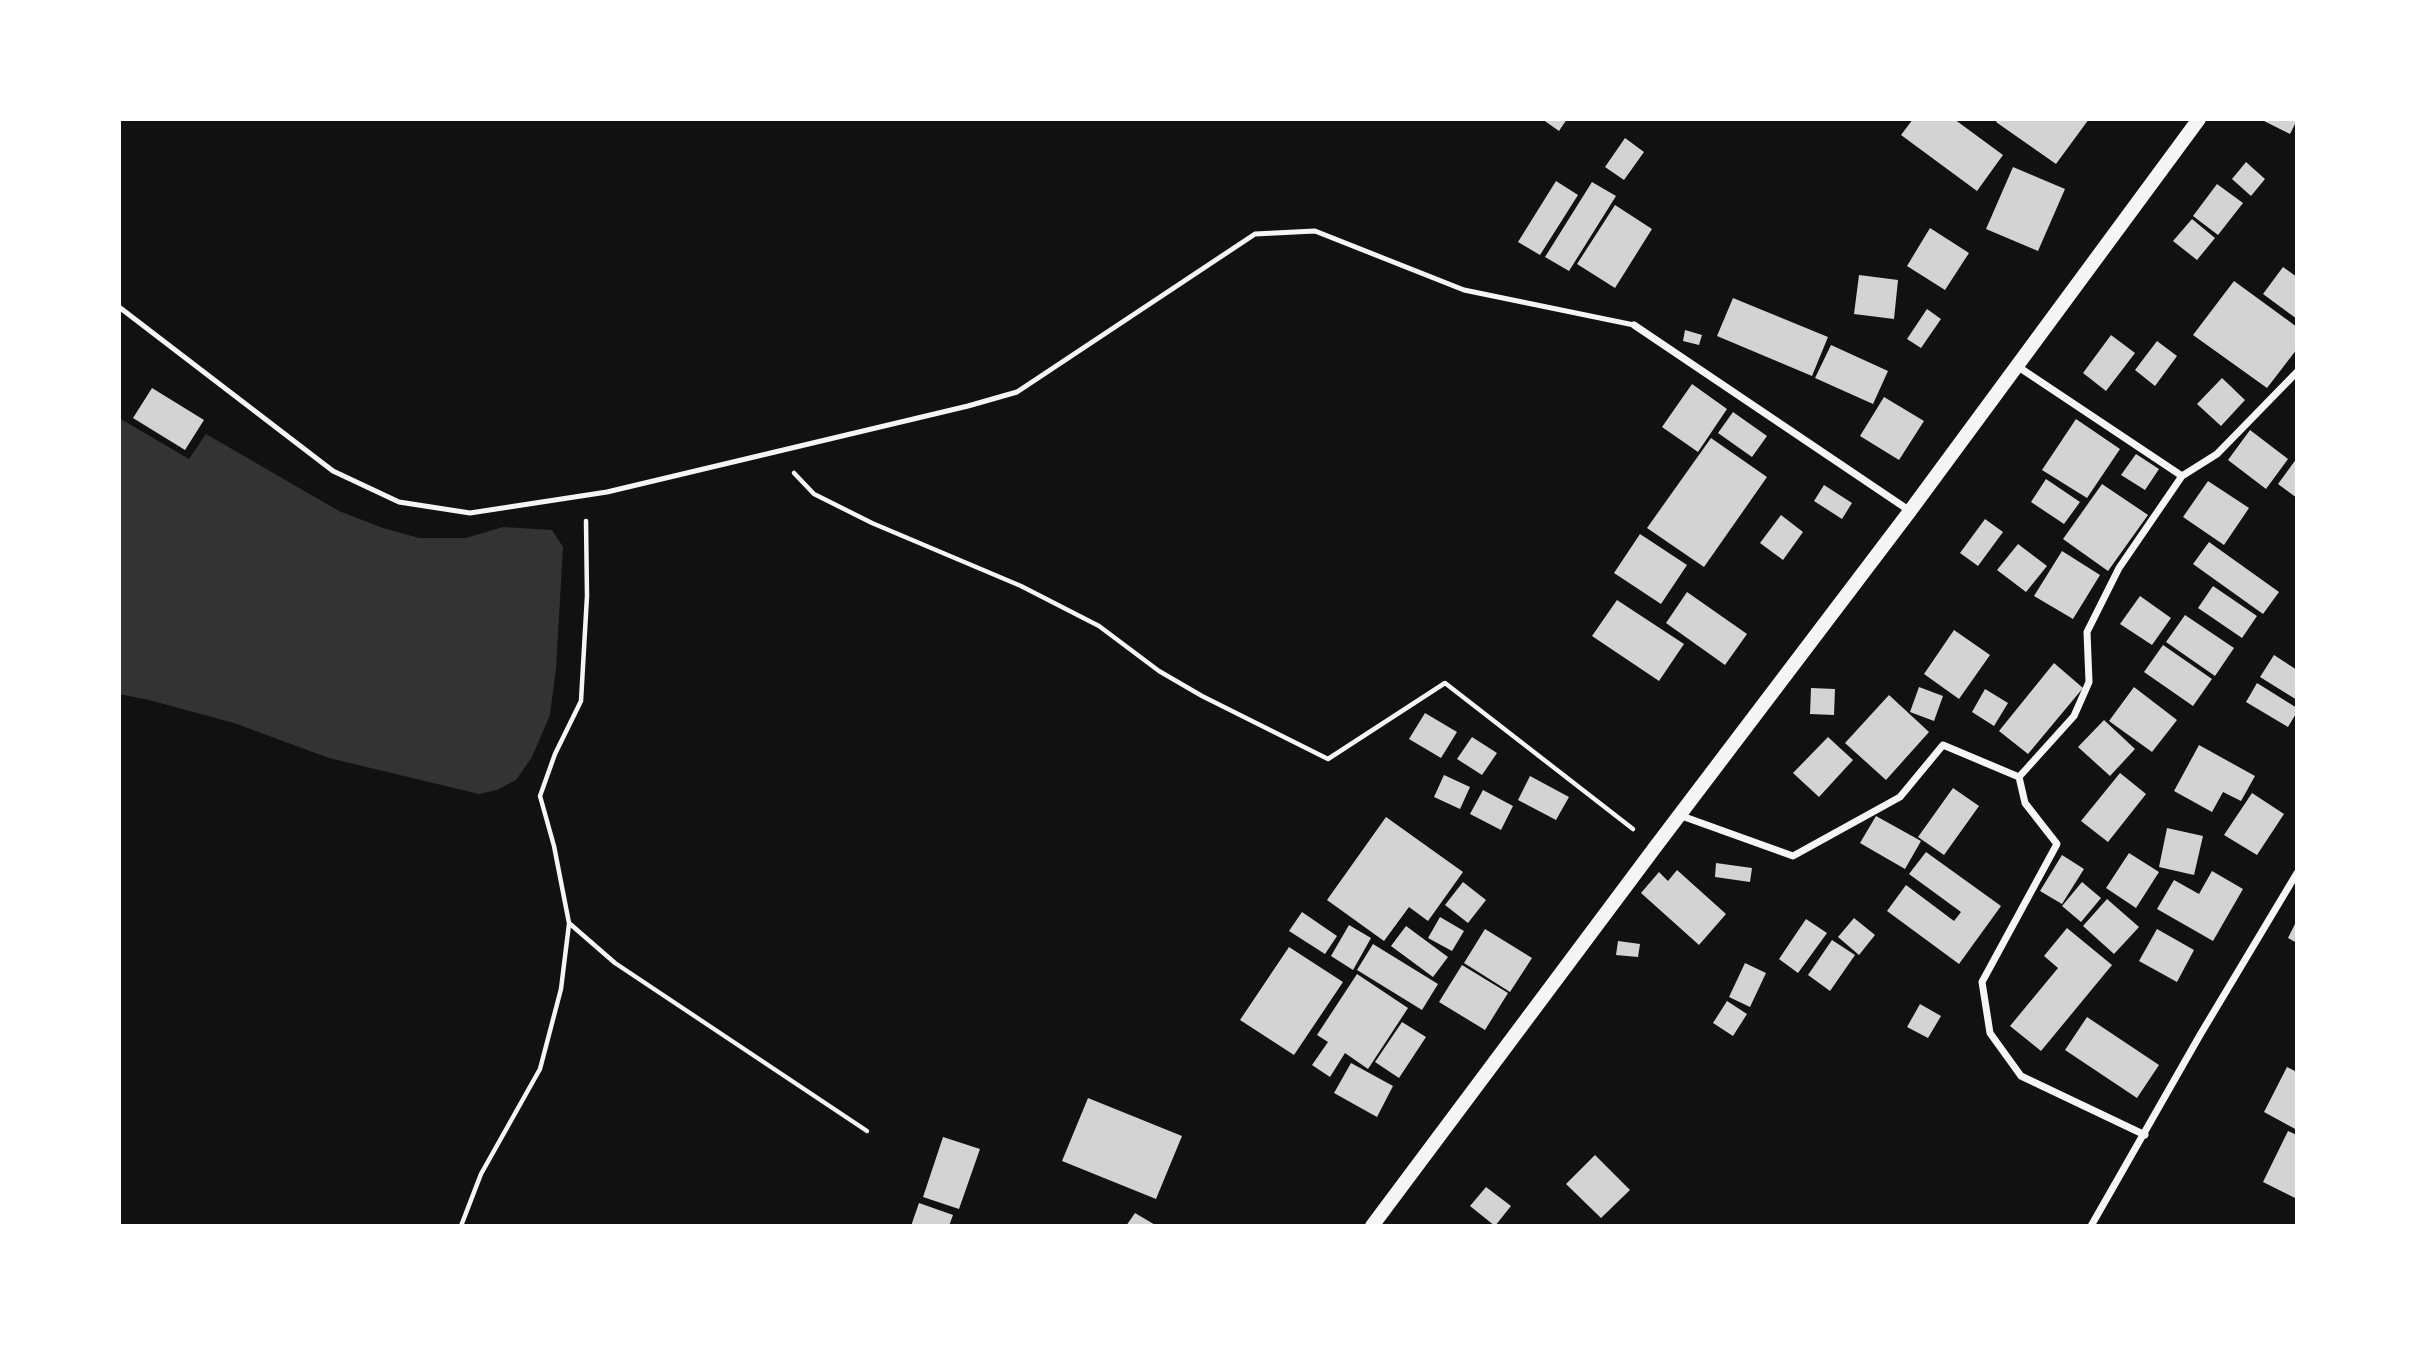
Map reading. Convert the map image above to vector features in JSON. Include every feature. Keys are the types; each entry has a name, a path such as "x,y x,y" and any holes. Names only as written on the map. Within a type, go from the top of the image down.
{"main road":[{"path":"1372,1226 1910,511 2199,119"}],"street":[{"path":"1634,325 1910,511"},
{"path":"2017,366 2182,476"},
{"path":"2019,776 2074,716 2089,682 2087,632 2119,568 2182,476 2217,454 2297,372"},
{"path":"1679,815 1793,856 1900,797 1943,745 2019,776"},
{"path":"2019,776 2025,803 2057,844 1982,982 1990,1033 2021,1076 2145,1135"},
{"path":"2091,1226 2200,1035 2297,873"}],"lane":[{"path":"119,307 333,471 399,502 470,513 585,496 1017,391 1255,234 1315,231 1464,290 1634,325"}],"path":[{"path":"774,452 814,494 872,523 1032,592 1098,626 1159,671 1202,696 1328,758 1445,683 1656,846"},
{"path":"461,1226 481,1174 540,1069 561,989 569,923 554,846 540,796 555,754 581,701 587,596 585,496"},
{"path":"569,923 615,963 867,1131"}],"shaded area":[{"path":"119,418 189,459 206,434 339,511 419,538 466,538 503,527 552,530 563,547 556,668 550,715 532,757 516,780 497,790 479,794 329,758 234,723 119,694"}],"building":[{"path":"1542,119 1567,119 1559,131"},
{"path":"1913,119 1954,119 2003,155 1977,191 1901,135"},
{"path":"1998,119 2089,119 2056,164 1996,122"},
{"path":"2297,120 2290,134 2264,121"},
{"path":"1625,138 1644,152 1624,180 1605,167"},
{"path":"2246,162 2265,179 2251,196 2232,179"},
{"path":"2013,167 2065,189 2038,251 1986,229"},
{"path":"1556,181 1578,195 1540,255 1518,242"},
{"path":"1592,182 1616,196 1569,271 1545,257"},
{"path":"2217,184 2243,203 2218,235 2193,216"},
{"path":"1615,205 1652,229 1615,288 1577,264"},
{"path":"2192,219 2215,238 2197,260 2173,241"},
{"path":"1930,228 1969,253 1945,290 1907,266"},
{"path":"2283,267 2297,277 2297,319 2263,294"},
{"path":"1859,275 1898,280 1894,319 1854,314"},
{"path":"2234,281 2297,327 2297,349 2267,388 2193,335"},
{"path":"1733,298 1828,337 1812,376 1717,336"},
{"path":"1927,309 1941,319 1921,348 1907,339"},
{"path":"1685,330 1702,335 1699,345 1683,341"},
{"path":"2111,335 2135,353 2106,391 2083,373"},
{"path":"2157,341 2177,356 2155,386 2135,370"},
{"path":"1831,345 1888,371 1873,404 1815,378"},
{"path":"2222,378 2245,400 2221,426 2197,404"},
{"path":"1692,384 1727,409 1698,452 1662,427"},
{"path":"152,388 204,420 185,450 133,418"},
{"path":"1884,397 1924,421 1899,460 1860,436"},
{"path":"1733,412 1767,436 1752,457 1718,433"},
{"path":"2076,419 2120,449 2087,498 2042,470"},
{"path":"2250,430 2288,459 2266,489 2228,460"},
{"path":"1711,438 1767,477 1704,567 1647,528"},
{"path":"2136,454 2159,469 2145,490 2121,475"},
{"path":"2297,458 2297,498 2278,484"},
{"path":"2046,479 2080,502 2064,524 2031,502"},
{"path":"2208,481 2249,508 2224,545 2183,517"},
{"path":"2102,484 2148,515 2108,571 2063,539"},
{"path":"1824,485 1852,503 1842,519 1814,501"},
{"path":"1781,515 1803,532 1783,560 1760,543"},
{"path":"1985,519 2003,532 1978,566 1960,553"},
{"path":"1640,534 1687,565 1661,604 1614,573"},
{"path":"2209,542 2279,592 2263,614 2193,564"},
{"path":"2018,544 2047,566 2026,592 1997,570"},
{"path":"2062,551 2100,575 2073,619 2034,596"},
{"path":"2213,586 2257,616 2242,638 2198,608"},
{"path":"1687,592 1747,634 1725,665 1666,623"},
{"path":"2140,596 2171,618 2152,645 2120,624"},
{"path":"1617,600 1684,644 1659,681 1592,636"},
{"path":"2185,615 2234,648 2215,676 2166,642"},
{"path":"1954,630 1990,655 1959,699 1924,674"},
{"path":"2163,645 2212,679 2193,706 2144,672"},
{"path":"2274,655 2297,670 2297,700 2260,677"},
{"path":"2054,663 2083,688 2028,754 1999,731"},
{"path":"2257,683 2297,708 2288,727 2246,702"},
{"path":"1919,687 1943,696 1934,721 1910,712"},
{"path":"2134,687 2177,720 2152,752 2109,721"},
{"path":"1811,688 1835,689 1834,715 1810,714"},
{"path":"1985,689 2008,703 1994,726 1972,712"},
{"path":"1889,695 1929,732 1886,780 1845,743"},
{"path":"1425,713 1457,732 1441,758 1409,739"},
{"path":"2104,720 2135,749 2110,776 2078,747"},
{"path":"1472,737 1497,753 1482,775 1457,759"},
{"path":"1828,737 1853,760 1819,797 1793,773"},
{"path":"2199,745 2255,776 2241,801 2223,792 2212,812 2174,791"},
{"path":"2120,773 2146,794 2108,842 2081,821"},
{"path":"1444,775 1470,787 1460,809 1434,797"},
{"path":"1530,776 1569,797 1556,820 1518,800"},
{"path":"1953,788 1979,806 1944,855 1918,837"},
{"path":"1483,790 1513,806 1501,830 1470,814"},
{"path":"2252,793 2284,814 2257,855 2224,835"},
{"path":"1876,816 1921,841 1905,869 1860,843"},
{"path":"1386,817 1463,872 1428,921 1409,907 1384,941 1327,900"},
{"path":"2167,828 2203,836 2194,875 2159,867"},
{"path":"1926,852 2001,906 1959,964 1887,911 1906,885 1954,921 1961,912 1909,874"},
{"path":"2129,853 2159,872 2136,908 2106,888"},
{"path":"2062,855 2084,869 2062,904 2040,891"},
{"path":"1716,863 1752,868 1750,882 1715,877"},
{"path":"1677,870 1726,914 1699,945 1641,893 1659,872 1668,881"},
{"path":"2212,871 2243,889 2213,941 2157,909 2174,880 2199,894"},
{"path":"1463,882 1486,900 1468,923 1445,905"},
{"path":"2082,882 2101,898 2081,922 2062,906"},
{"path":"2107,899 2139,927 2114,954 2083,926"},
{"path":"1302,912 1337,936 1325,954 1289,931"},
{"path":"1440,917 1464,931 1452,951 1428,938"},
{"path":"1854,918 1875,935 1859,955 1838,937"},
{"path":"1806,919 1827,933 1798,973 1779,959"},
{"path":"2297,920 2297,943 2288,938"},
{"path":"1349,925 1371,938 1353,970 1331,956"},
{"path":"1406,926 1448,957 1433,977 1391,946"},
{"path":"2067,928 2112,965 2041,1051 2010,1026 2058,968 2044,956"},
{"path":"1485,929 1532,958 1510,992 1464,963"},
{"path":"2157,929 2194,950 2177,982 2139,961"},
{"path":"1832,940 1855,955 1830,991 1808,975"},
{"path":"1618,941 1640,944 1638,957 1616,955"},
{"path":"1373,944 1438,984 1422,1010 1357,970"},
{"path":"1289,947 1343,982 1294,1055 1240,1020"},
{"path":"1745,963 1766,973 1750,1007 1729,997"},
{"path":"1462,965 1508,993 1485,1030 1439,1002"},
{"path":"1357,974 1408,1008 1368,1069 1345,1053 1330,1077 1312,1065 1328,1042 1317,1035"},
{"path":"1727,1001 1747,1014 1733,1036 1713,1023"},
{"path":"1920,1004 1941,1016 1928,1038 1907,1027"},
{"path":"2087,1017 2159,1065 2137,1098 2065,1050"},
{"path":"1402,1022 1426,1037 1399,1078 1375,1062"},
{"path":"1351,1063 1393,1086 1377,1117 1334,1093"},
{"path":"2287,1067 2297,1072 2297,1130 2264,1112"},
{"path":"1088,1098 1182,1136 1156,1199 1062,1161"},
{"path":"2288,1131 2297,1135 2297,1199 2263,1182"},
{"path":"943,1137 980,1149 959,1209 923,1197"},
{"path":"1595,1155 1630,1190 1601,1218 1566,1184"},
{"path":"1486,1187 1511,1206 1495,1226 1470,1206"},
{"path":"919,1203 953,1215 949,1226 911,1226"},
{"path":"1135,1213 1157,1226 1126,1226"}]}
